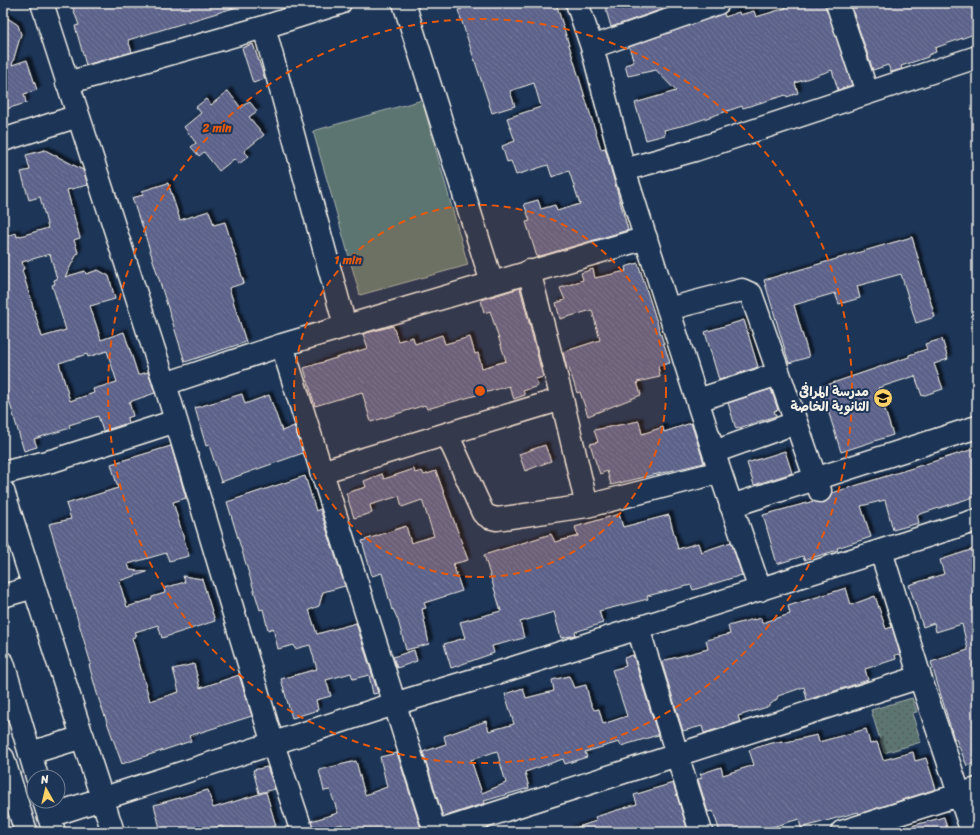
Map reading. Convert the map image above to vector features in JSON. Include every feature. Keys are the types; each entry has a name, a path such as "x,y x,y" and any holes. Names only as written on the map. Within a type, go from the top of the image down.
{"street":[{"path":"42,3 165,384 273,744 302,832"},
{"path":"404,3 492,283"},
{"path":"577,3 592,47 624,170 731,506 760,590"},
{"path":"592,47 716,3"},
{"path":"837,3 867,92"},
{"path":"67,83 264,27 327,5"},
{"path":"264,27 345,326"},
{"path":"624,170 696,150 867,92 977,57"},
{"path":"3,140 78,116"},
{"path":"165,384 282,345 529,271 646,238"},
{"path":"529,271 562,399 587,506"},
{"path":"668,310 742,290 747,291 750,294 795,424 818,484"},
{"path":"282,345 394,704 436,832 920,677"},
{"path":"698,400 778,374"},
{"path":"321,472 562,399"},
{"path":"3,473 55,460 176,422"},
{"path":"446,434 483,513 496,520 587,506 717,462 795,424"},
{"path":"731,506 818,484 976,431"},
{"path":"3,491 113,832"},
{"path":"49,816 394,704 760,590 977,520"},
{"path":"882,551 920,677 968,792 972,832"},
{"path":"3,596 34,586"},
{"path":"638,628 702,832"},
{"path":"3,663 35,769"},
{"path":"30,753 83,737"},
{"path":"3,758 24,832"},
{"path":"842,832 968,792"}],"green space":[{"path":"422,100 468,265 360,295 313,131"},
{"path":"912,698 917,712 912,713 921,742 884,753 871,710"}],"building":[{"path":"71,3 239,3 240,6 128,40 132,52 86,65 75,26 79,25"},
{"path":"460,3 556,3 601,149 605,148 628,230 537,257 526,222 530,221 524,204 538,200 541,209 555,205 557,211 580,204 569,171 552,177 548,165 516,175 511,161 507,162 502,146 515,141 507,118 541,107 534,83 510,91 515,106 492,113 458,10 462,9"},
{"path":"604,3 680,3 611,27"},
{"path":"784,3 825,3 852,85 838,90 832,70 795,83 798,93 787,97 786,95 743,108 742,106 689,124 664,130 665,135 646,140 635,103 676,91 656,70 628,76 625,65 634,62 629,47 724,13 725,17 739,12 740,15 754,11 756,17 786,8"},
{"path":"850,3 977,3 977,33 935,48 936,52 928,55 928,57 901,66 902,69 891,72 888,65 873,70"},
{"path":"3,15 18,25 21,34 12,65 27,60 37,90 24,94 26,103 3,110"},
{"path":"253,44 265,79 253,83 242,48"},
{"path":"228,91 241,108 249,101 257,111 249,117 264,135 244,151 249,156 239,164 234,159 219,171 204,152 199,156 191,147 196,143 184,127 201,113 196,107 206,99 211,105"},
{"path":"45,150 83,170 88,185 67,190 80,238 74,240 78,252 65,277 85,271 86,274 98,270 109,276 115,299 90,306 101,340 124,332 138,375 148,372 155,393 129,402 133,416 127,418 128,423 103,431 98,416 69,425 70,428 34,439 37,447 24,451 3,380 3,237 16,233 17,237 48,228 40,197 29,200 21,172 30,170 26,155","holes":["50,254 57,279 54,280 55,284 52,285 66,330 42,337 22,270 24,269 22,262","107,351 117,382 93,389 94,393 70,401 59,363 87,354 88,357"]},
{"path":"168,183 180,220 209,211 214,225 225,222 244,283 229,288 246,342 185,362 132,198 143,195 142,191"},
{"path":"912,237 935,317 916,323 901,274 857,286 860,298 839,304 835,293 794,305 809,357 789,363 764,280"},
{"path":"638,263 670,363 658,366 660,377 637,382 641,395 588,416 580,392 577,393 569,368 567,369 563,352 600,340 592,310 560,319 556,303 565,300 560,288 583,280 581,273 593,269 595,278 626,271 625,267"},
{"path":"520,288 543,377 536,379 538,386 523,391 525,395 514,399 509,386 427,409 425,405 371,422 362,392 315,406 304,368 368,348 363,334 393,326 398,341 413,337 415,344 442,335 445,344 470,337 475,354 478,353 482,368 506,361 490,311 484,313 481,300"},
{"path":"744,320 758,367 719,380 705,332"},
{"path":"942,339 948,359 934,364 943,389 922,396 915,376 878,388 893,435 841,452 826,404 823,405 818,388 909,357 909,355 927,349 925,344"},
{"path":"771,389 778,410 774,411 776,416 736,429 728,403"},
{"path":"242,394 245,404 269,395 282,431 294,426 303,453 221,482 209,445 206,446 195,408"},
{"path":"639,421 642,434 663,427 664,432 691,423 704,463 611,485 607,471 600,474 590,444 598,442 594,430"},
{"path":"545,445 551,461 525,471 519,454"},
{"path":"171,446 186,498 173,502 189,556 169,561 166,553 128,564 130,570 147,572 119,581 127,607 165,593 164,588 185,582 183,576 202,579 215,621 162,638 158,625 135,632 137,636 132,638 150,701 179,692 173,669 194,664 200,688 239,675 252,716 189,736 191,741 122,764 98,697 89,665 91,664 49,524 71,519 66,504 118,488 111,464"},
{"path":"977,448 977,496 917,515 919,523 893,530 885,500 861,506 871,537 837,548 838,550 804,560 803,556 777,564 763,515 814,501 824,503 829,499 832,493"},
{"path":"785,451 792,473 754,485 747,463"},
{"path":"414,469 415,473 422,471 424,475 436,471 468,560 453,564 462,591 424,603 426,608 422,609 429,644 406,650 398,620 393,609 392,610 382,573 372,576 362,541 406,526 411,543 434,536 422,500 402,507 399,496 370,505 372,513 354,518 346,493 366,487 364,481 382,474 384,479"},
{"path":"305,476 316,511 320,509 345,586 323,592 319,606 309,610 317,634 356,623 378,693 373,694 369,675 353,679 351,673 326,680 331,696 316,700 318,710 292,718 281,679 317,669 310,645 295,649 294,645 278,649 273,628 268,630 263,609 260,610 227,502"},
{"path":"619,514 623,527 669,515 678,549 698,543 701,552 731,542 742,575 693,590 691,585 647,596 648,599 599,611 603,623 575,632 576,635 561,638 554,612 520,622 524,638 492,646 494,653 451,668 444,644 465,638 460,622 501,611 484,555 551,534 555,542 578,536 575,527"},
{"path":"977,548 977,762 967,766 956,739 954,739 931,662 968,650 962,624 936,632 934,623 923,627 909,585 944,574 940,560"},
{"path":"846,588 851,605 875,596 886,629 892,627 900,654 895,655 896,659 865,669 868,680 807,700 804,687 778,696 777,699 767,707 738,716 740,722 704,733 702,726 683,731 662,663 666,660 708,649 706,640 730,634 728,626 761,618 762,623 790,614 788,606"},
{"path":"414,650 417,661 397,668 393,657"},
{"path":"633,655 658,735 621,746 619,742 585,752 587,757 565,764 563,759 525,772 529,788 484,801 485,803 443,817 423,752 446,744 444,736 486,721 489,731 514,724 505,694 523,688 526,698 554,691 552,680 569,676 574,688 586,685 590,702 594,710 599,709 603,724 627,716 612,670 626,666 624,658","holes":["497,751 506,783 482,793 471,760"]},
{"path":"866,729 870,744 877,742 883,760 913,752 915,761 926,758 936,789 859,814 858,812 801,828 799,819 755,832 720,832 713,811 708,812 698,779 702,778 700,774 721,767 723,775 754,765 749,750 768,744 782,741 782,743 817,735 819,742"},
{"path":"397,753 422,832 345,832 342,824 314,832 311,821 338,813 330,790 324,791 319,770 356,761 365,795 387,787 380,757"},
{"path":"267,767 275,789 259,793 253,770"},
{"path":"673,783 687,828 681,829 682,832 569,832 569,830 596,821 595,817 637,804 634,795"},
{"path":"208,790 213,808 266,792 276,826 256,832 224,832 222,826 202,832 161,832 154,805"},
{"path":"944,817 948,832 904,832 904,828"}],"place":[{"name":"مدرسة المرافئ الثانوية الخاصة","path":"883,398"}]}
